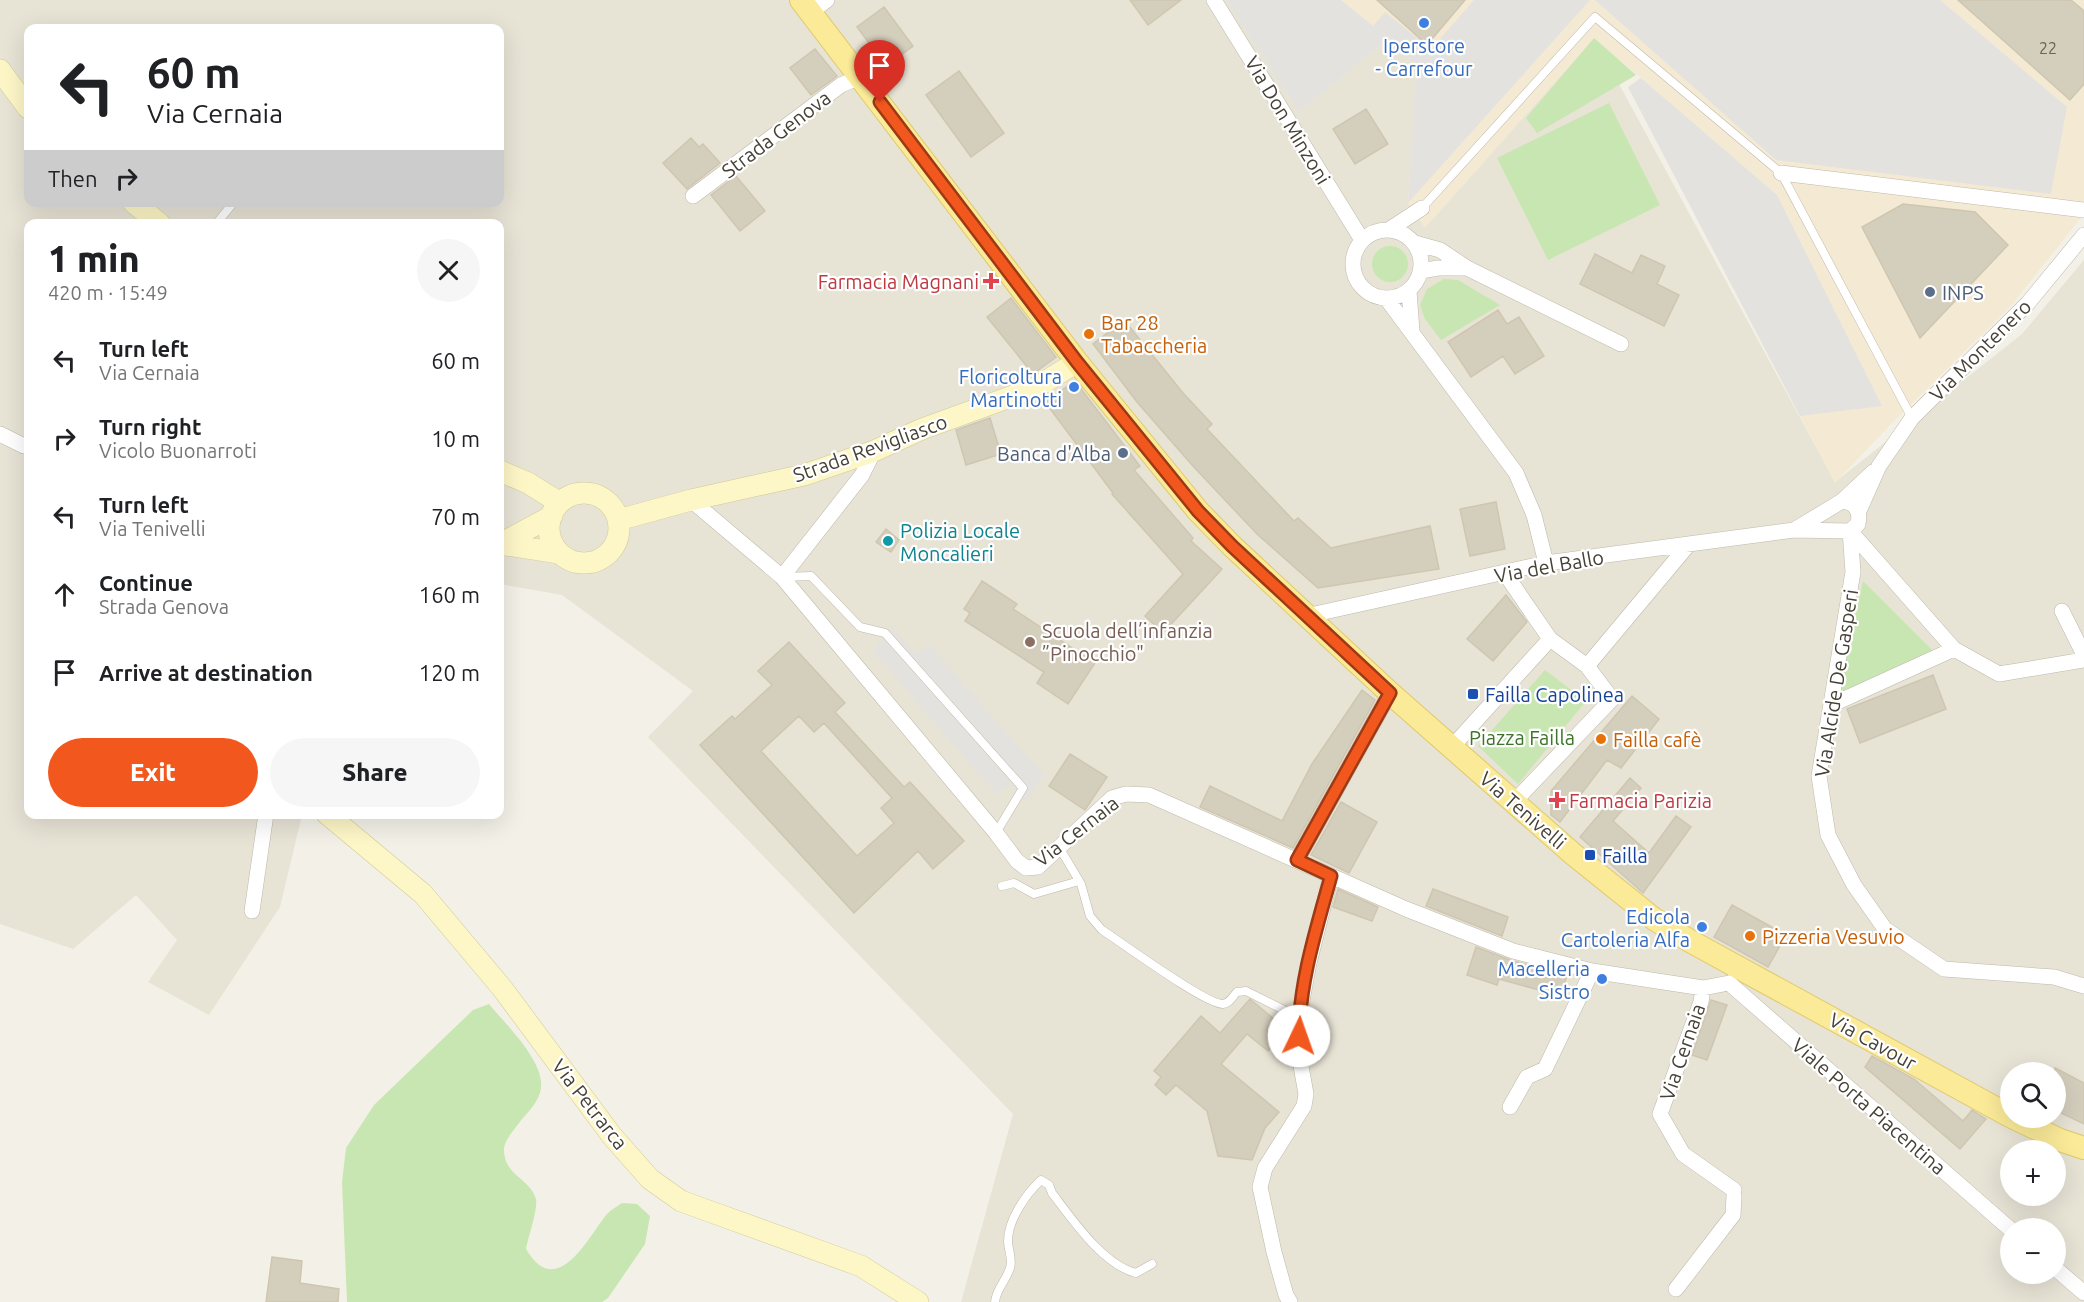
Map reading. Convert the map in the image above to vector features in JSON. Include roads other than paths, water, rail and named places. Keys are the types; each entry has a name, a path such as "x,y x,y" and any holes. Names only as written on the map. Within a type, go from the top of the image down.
{"main road":[{"path":"812,3 860,76 1080,365"},
{"name":"Via Tenivelli","path":"1080,365 1198,511 1306,616 1514,802 1654,919 1732,975"},
{"name":"Via Cavour","path":"1732,975 2000,1111"},
{"name":"Via Cavour","path":"2035,1128 2084,1148"}],"street":[{"name":"Via Don Minzoni","path":"1215,0 1362,240"},
{"path":"0,70 24,103"},
{"name":"Strada Genova","path":"693,196 841,85 860,76"},
{"path":"1781,173 2084,210"},
{"path":"139,207 154,219"},
{"path":"1422,208 1414,242 1420,252 1421,271 1417,282 1409,291 1386,298 1375,296 1358,282 1353,260 1362,240 1370,234 1390,229 1422,208"},
{"path":"1390,229 1398,231 1414,242 1440,250 1467,267 1622,344"},
{"name":"Via Montenero","path":"1858,511 1879,466 1912,418 2028,303 2084,235"},
{"path":"1421,271 1467,267"},
{"path":"1409,291 1412,331"},
{"path":"1386,298 1516,473 1534,515 1546,563"},
{"name":"Strada Revigliasco","path":"618,520 691,500 804,475 874,451 922,429 1035,388 1080,365"},
{"path":"0,434 24,446"},
{"path":"782,577 862,475 874,451"},
{"name":"Via Montenero","path":"1794,530 1836,504 1879,466"},
{"path":"504,473 528,483 556,510"},
{"path":"504,542 556,510 568,497 589,494 608,502 618,520 616,542 601,559 579,563 559,553 504,545"},
{"name":"Via Cernaia","path":"691,500 782,577 996,832 1017,861 1026,868 1038,867 1112,798 1126,794 1149,795 1331,876 1513,951 1592,970 1703,988 1732,975"},
{"path":"1794,530 1843,531 1858,524 1858,511 1854,505 1836,504 1827,516 1829,524 1843,531 1954,649 1999,674 2084,660"},
{"path":"556,510 550,535 559,553"},
{"name":"Via del Ballo","path":"1306,616 1546,563 1794,530"},
{"name":"Via Alcide De Gasperi","path":"1843,531 1854,572 1818,776 1828,835 1854,885 1885,929 1944,969 2054,977 2084,986"},
{"path":"1587,666 1689,544"},
{"path":"1504,573 1550,639 1587,666 1612,699 1514,802"},
{"path":"2062,611 2084,655"},
{"path":"1452,747 1550,639"},
{"path":"1831,705 1954,649"},
{"path":"1297,860 1390,693"},
{"path":"252,910 265,819"},
{"name":"Via Petrarca","path":"333,819 423,894 502,988 612,1136 650,1179 681,1201 861,1266 918,1302"},
{"path":"1290,1302 1274,1252 1260,1187 1265,1168 1304,1106 1306,1094 1299,1055 1298,1016 1331,876"},
{"path":"1510,1107 1527,1077 1545,1069 1592,970"},
{"name":"Viale Porta Piacentina","path":"1732,975 2000,1219"},
{"name":"Via Cernaia","path":"1676,1289 1733,1215 1734,1193 1683,1154 1660,1114 1701,1002 1703,988"},
{"path":"2066,1277 2084,1293"}],"lane":[{"path":"1422,208 1595,17 1781,173 1912,418"},
{"path":"220,219 230,207"},
{"path":"782,577 811,576 860,627 885,633 1023,788 996,832"},
{"path":"1059,847 1079,881 1090,916 1101,930 1197,993 1219,1004 1228,1002 1237,992 1246,991 1298,1016"},
{"path":"1002,886 1014,883 1034,894 1079,881"},
{"path":"995,1302 996,1293 1010,1269 1012,1260 1008,1241 1011,1223 1034,1186 1041,1180 1049,1185 1052,1193 1088,1239 1127,1271 1136,1274 1152,1264"}],"place":[{"name":"Iperstore - Carrefour","path":"1424,23"},
{"name":"Farmacia Magnani","path":"991,281"},
{"name":"INPS","path":"1930,292"},
{"name":"Bar 28 Tabaccheria","path":"1089,334"},
{"name":"Floricoltura Martinotti","path":"1074,387"},
{"name":"Banca d'Alba","path":"1123,453"},
{"name":"Polizia Locale Moncalieri","path":"888,541"},
{"name":"Scuola dell’infanzia ”Pinocchio\"","path":"1030,642"},
{"name":"Failla Capolinea","path":"1473,694"},
{"name":"Failla cafè","path":"1601,739"},
{"name":"Farmacia Parizia","path":"1557,800"},
{"name":"Failla","path":"1590,855"},
{"name":"Edicola Cartoleria Alfa","path":"1702,927"},
{"name":"Pizzeria Vesuvio","path":"1750,936"},
{"name":"Macelleria Sistro","path":"1602,979"}],"park label":[{"name":"Piazza Failla","path":"1522,737"}]}
